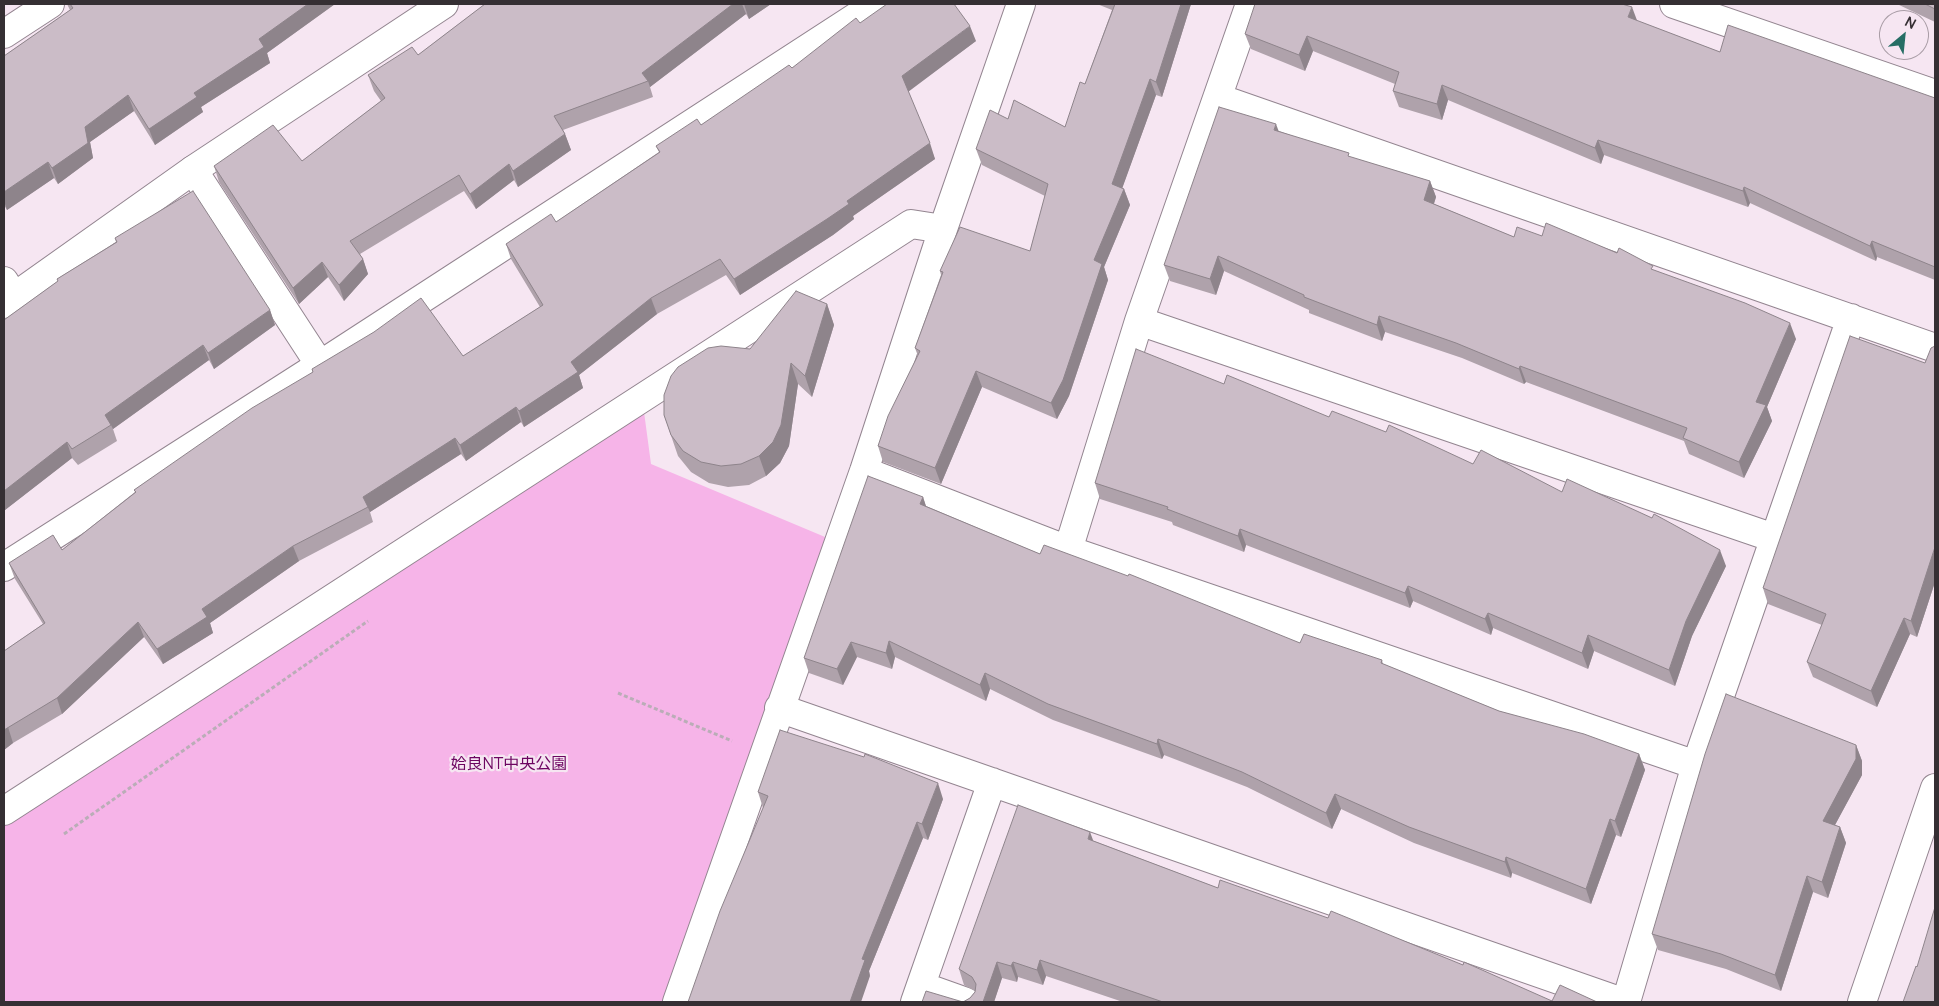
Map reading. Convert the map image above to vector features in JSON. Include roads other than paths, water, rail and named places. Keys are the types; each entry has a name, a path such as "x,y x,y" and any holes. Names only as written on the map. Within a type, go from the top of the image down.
{"street":[{"path":"4,34 50,4"},
{"path":"7,294 444,4"},
{"path":"4,567 320,365 876,4"},
{"path":"677,1002 864,471 943,229 1021,4"},
{"path":"1068,550 1139,321 1250,4"},
{"path":"1674,4 1935,94"},
{"path":"1218,98 1935,348"},
{"path":"192,170 320,365"},
{"path":"4,811 911,224 943,229"},
{"path":"779,708 1624,1002 1696,765 1851,318"},
{"path":"1139,321 1774,538"},
{"path":"864,471 1068,550 1696,765"},
{"path":"966,1002 918,994 992,782"},
{"path":"1862,1002 1935,788"}],"park label":[{"name":"姶良NT中央公園","path":"509,765"}]}
